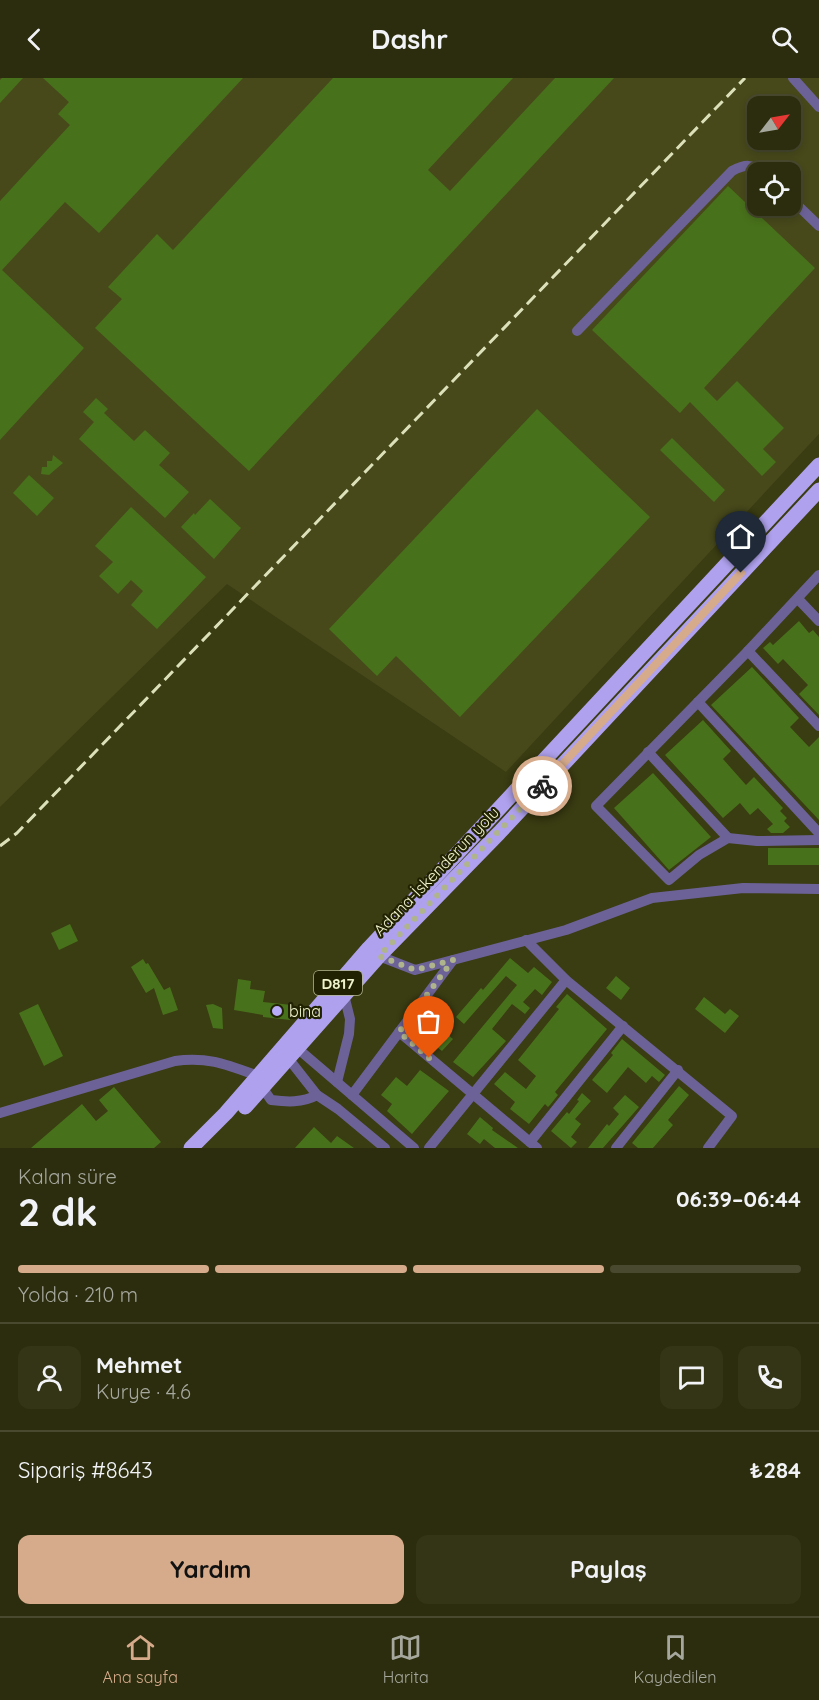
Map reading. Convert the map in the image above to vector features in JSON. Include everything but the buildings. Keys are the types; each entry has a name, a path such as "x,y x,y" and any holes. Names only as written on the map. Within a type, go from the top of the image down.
{"highway":[{"name":"D817","path":"191,1148 260,1082 487,820 819,465"},
{"name":"Adana-İskenderun yolu","path":"204,1148 260,1082 293,1053 344,995 374,952 499,833 819,490"}],"street":[{"path":"793,78 819,107"},
{"path":"577,331 732,171 747,165"},
{"path":"801,209 819,226"},
{"path":"819,575 596,806 669,880 699,855 728,838 757,841 819,840"},
{"path":"798,598 819,621"},
{"path":"748,651 819,726"},
{"path":"698,702 819,833"},
{"path":"648,752 728,838"},
{"path":"374,952 415,970 566,930 652,898 743,888 819,889"},
{"path":"526,940 566,980 732,1116 708,1148"},
{"path":"352,1095 453,960"},
{"path":"429,1148 566,980"},
{"path":"337,1082 350,1026 344,995"},
{"path":"399,1032 533,1145 623,1026"},
{"path":"293,1053 337,1082 414,1148"},
{"path":"293,1053 317,1095 338,1109 385,1148"},
{"path":"0,1113 192,1058 219,1061 260,1082 271,1100 292,1102 317,1095"},
{"path":"616,1148 678,1070"}],"shaded area":[{"path":"0,78 819,78 819,434 506,772 227,584 0,807"}],"railway":[{"path":"0,846 17,833 745,78"}],"way so far":[{"path":"429,1058 399,1032 453,960 415,970 379,956 542,786"}],"place":[{"name":"bina","path":"277,1011"}],"route":[{"path":"542,786 741,573"}]}
